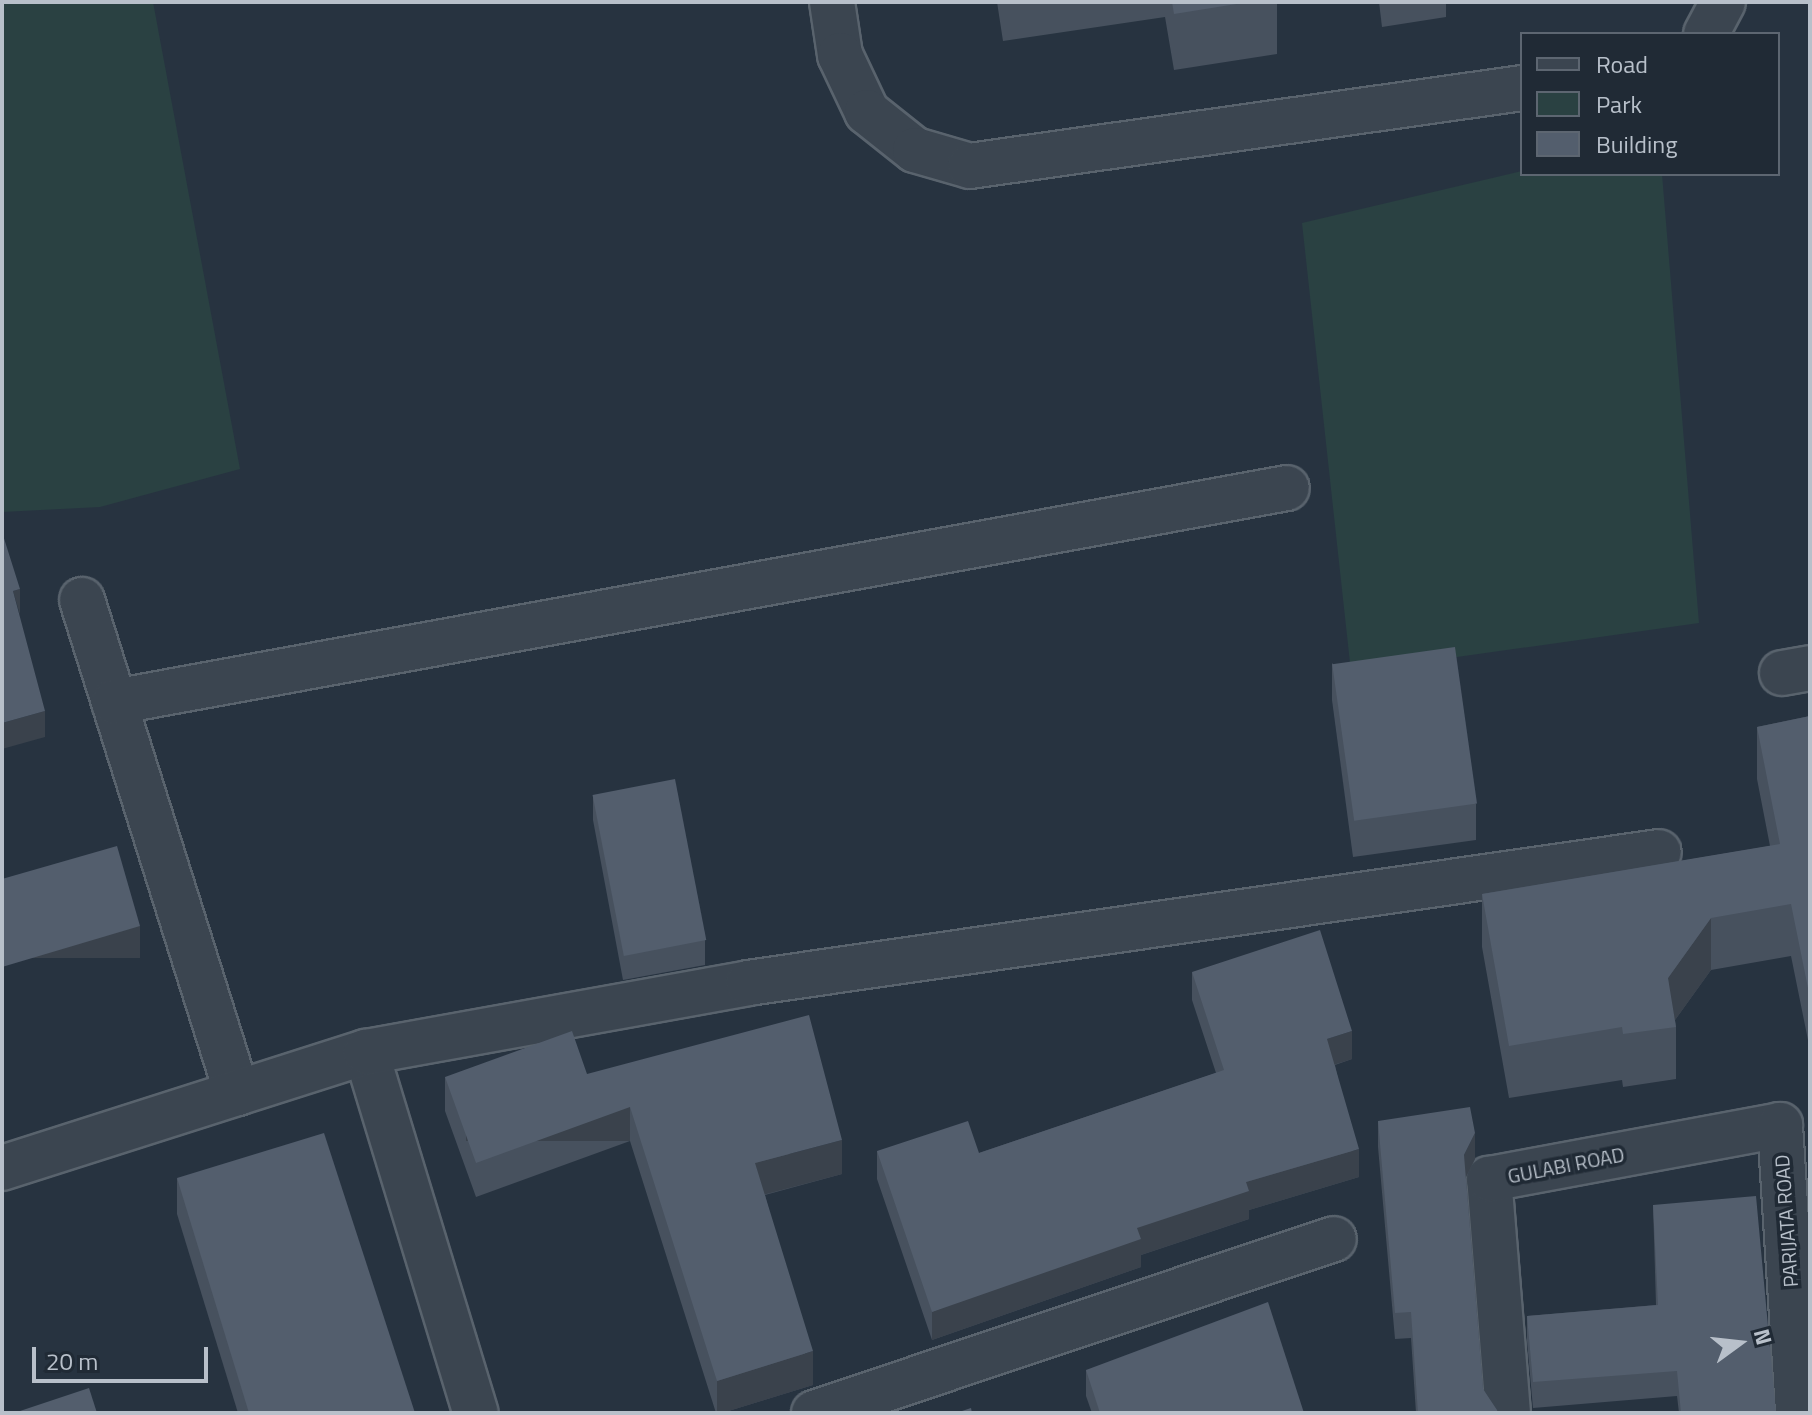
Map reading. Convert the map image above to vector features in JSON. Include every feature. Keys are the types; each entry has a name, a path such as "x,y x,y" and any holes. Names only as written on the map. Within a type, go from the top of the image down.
{"street":[{"path":"832,2 840,55 867,112 915,150 970,166 1520,88"},
{"path":"1707,32 1723,2"},
{"path":"114,702 1287,488"},
{"path":"82,600 237,1093"},
{"path":"2,1168 366,1052 748,983 1659,852"},
{"path":"366,1052 476,1413"},
{"name":"GULABI ROAD","path":"1508,1413 1489,1179 1780,1125"},
{"name":"PARIJATA ROAD","path":"1780,1125 1798,1413"},
{"path":"814,1413 1334,1239"}],"green space":[{"path":"2,2 153,2 240,469 100,507 2,512"},
{"path":"1520,171 1520,176 1662,176 1699,623 1351,672 1302,223"}],"building":[{"path":"1172,2 1249,2 1174,14"},
{"path":"2,532 20,589 13,591 45,711 2,723"},
{"path":"1455,647 1477,803 1354,821 1332,664"},
{"path":"1810,716 1810,998 1791,904 1711,918 1668,978 1676,1027 1623,1034 1622,1027 1509,1046 1482,894 1780,844 1757,727"},
{"path":"675,779 706,940 624,956 593,795"},
{"path":"117,846 140,926 2,967 2,879"},
{"path":"1320,930 1352,1031 1327,1039 1359,1149 1246,1182 1249,1191 1137,1228 1141,1239 932,1312 877,1151 968,1121 979,1153 1224,1070 1192,972"},
{"path":"809,1015 842,1140 755,1163 813,1351 717,1381 630,1107 476,1163 445,1077 572,1031 587,1074"},
{"path":"1470,1107 1475,1133 1464,1155 1483,1389 1498,1413 1418,1413 1411,1312 1395,1313 1378,1121"},
{"path":"324,1133 415,1413 249,1413 177,1178"},
{"path":"1756,1196 1776,1413 1681,1413 1677,1371 1533,1382 1527,1316 1658,1305 1653,1205"},
{"path":"1268,1302 1304,1413 1100,1413 1086,1370"},
{"path":"89,1388 97,1413 14,1413"}]}
